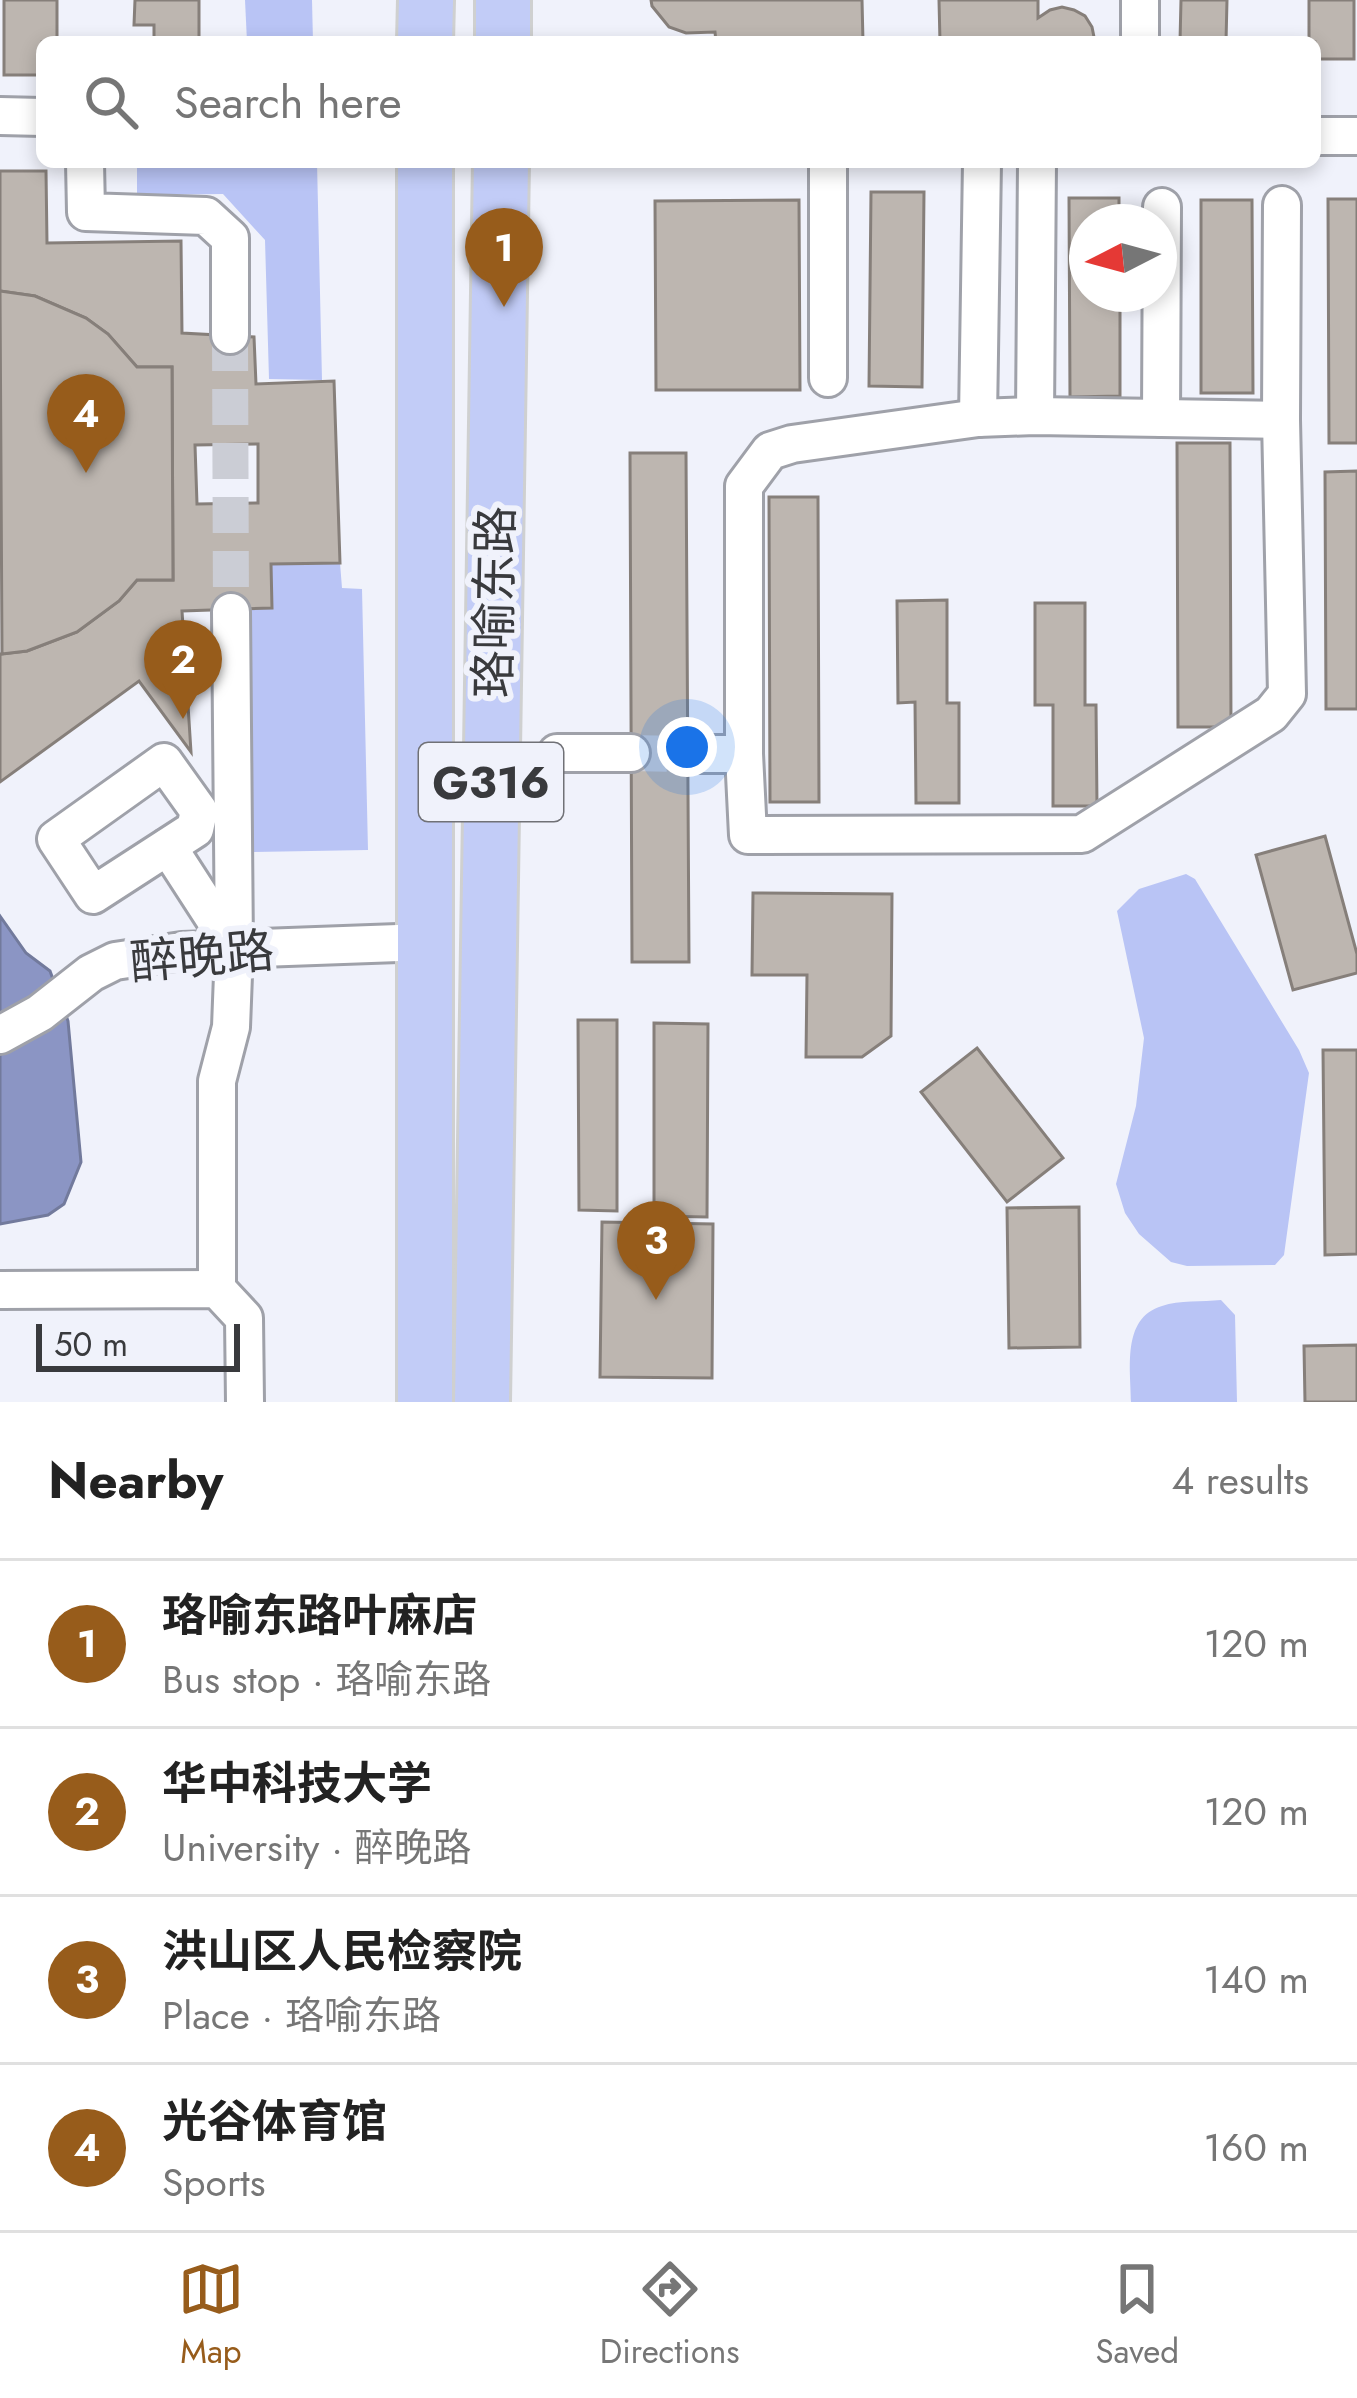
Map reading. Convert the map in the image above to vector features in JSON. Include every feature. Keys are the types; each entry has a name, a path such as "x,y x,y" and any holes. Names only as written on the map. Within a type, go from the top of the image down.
{"highway":[{"path":"425,36 426,0"},
{"path":"503,0 503,36"},
{"name":"珞喻东路","path":"424,168 425,1402"},
{"name":"珞喻东路","path":"482,1402 501,168"}],"street":[{"path":"1140,0 1140,36"},
{"path":"0,116 36,117"},
{"path":"1321,136 1357,136"},
{"path":"85,168 86,212 206,216 230,238 230,335"},
{"path":"828,168 828,378"},
{"path":"978,418 982,168"},
{"path":"1035,416 1037,168"},
{"path":"1281,421 978,418 770,451 744,486 748,835 1082,834 1270,714 1287,694 1282,205"},
{"path":"1161,418 1162,312"},
{"path":"231,612 234,950 231,1027 217,1081 217,1289 244,1318 245,1402"},
{"path":"557,753 631,753"},
{"path":"688,754 744,754"},
{"path":"180,762 199,811 194,829 168,847 93,895 56,838 96,792 180,762"},
{"path":"168,847 234,950"},
{"name":"醉晚路","path":"0,1035 115,961 182,951 426,942"},
{"path":"0,1290 217,1289"}],"shaded area":[{"path":"245,0 312,0 313,36 247,36"},
{"path":"137,168 317,168 322,380 269,379 265,240 223,194 137,195"},
{"path":"340,563 342,588 362,589 368,850 249,852 244,609 272,608 271,564"},
{"path":"1186,874 1195,879 1309,1073 1284,1255 1275,1265 1171,1262 1139,1234 1125,1213 1116,1184 1136,1106 1144,1038 1117,911 1139,889"},
{"path":"0,916 26,953 50,971 68,1021 81,1162 64,1204 48,1215 0,1224"},
{"path":"1221,1300 1235,1315 1237,1402 1131,1402 1131,1346 1140,1322 1149,1312 1169,1304"}],"building":[{"path":"4,0 57,0 57,36 36,36 36,75 4,75"},
{"path":"135,0 199,0 199,36 154,36 154,25 134,25"},
{"path":"651,0 862,0 863,36 686,33 669,27"},
{"path":"939,0 1038,0 1038,18 1062,7 1074,10 1085,16 1094,36 940,36"},
{"path":"1181,0 1227,0 1226,36 1180,36"},
{"path":"1309,0 1354,0 1354,59 1321,59 1321,36 1309,36"},
{"path":"0,171 46,171 47,243 181,241 182,333 254,337 256,384 334,381 340,563 271,564 272,608 182,611 191,752 139,681 0,782 0,654 27,651 77,632 119,601 137,580 173,580 172,367 137,367 108,334 86,318 35,296 0,291","holes":["258,444 258,503 197,504 195,445"]},
{"path":"871,192 924,192 922,387 869,386"},
{"path":"1069,198 1119,198 1119,204 1069,204"},
{"path":"1328,199 1357,199 1357,443 1329,443"},
{"path":"799,200 800,390 656,390 655,201"},
{"path":"1201,200 1252,200 1253,393 1201,393"},
{"path":"0,291 35,296 86,318 108,334 137,367 172,367 173,580 137,580 119,601 77,632 27,651 2,654"},
{"path":"1070,312 1120,312 1120,396 1070,397"},
{"path":"1177,443 1230,443 1231,727 1178,727"},
{"path":"630,453 686,453 689,962 632,962"},
{"path":"1357,471 1357,709 1326,709 1325,472"},
{"path":"769,497 818,497 819,802 770,802"},
{"path":"947,600 947,703 959,703 959,803 916,803 915,702 898,703 897,601"},
{"path":"1035,603 1085,603 1085,705 1096,705 1097,806 1053,806 1053,705 1035,705"},
{"path":"1325,836 1357,954 1357,973 1293,990 1256,855"},
{"path":"753,893 892,894 891,1036 862,1057 806,1057 807,975 752,975"},
{"path":"578,1020 617,1020 617,1211 579,1210"},
{"path":"654,1023 708,1024 707,1217 654,1216"},
{"path":"977,1048 1063,1158 1007,1202 921,1092"},
{"path":"1323,1050 1357,1050 1357,1254 1325,1255"},
{"path":"1079,1207 1080,1347 1009,1348 1007,1208"},
{"path":"602,1222 713,1224 712,1378 600,1377"},
{"path":"1357,1345 1357,1402 1305,1402 1304,1346"}],"tunnel":[{"path":"230,335 231,612"},
{"path":"631,753 687,754"}],"place":[{"name":"珞喻东路叶麻店","path":"504,307"},
{"name":"光谷体育馆","path":"86,473"},
{"name":"华中科技大学","path":"183,719"},
{"name":"洪山区人民检察院","path":"656,1300"}]}
